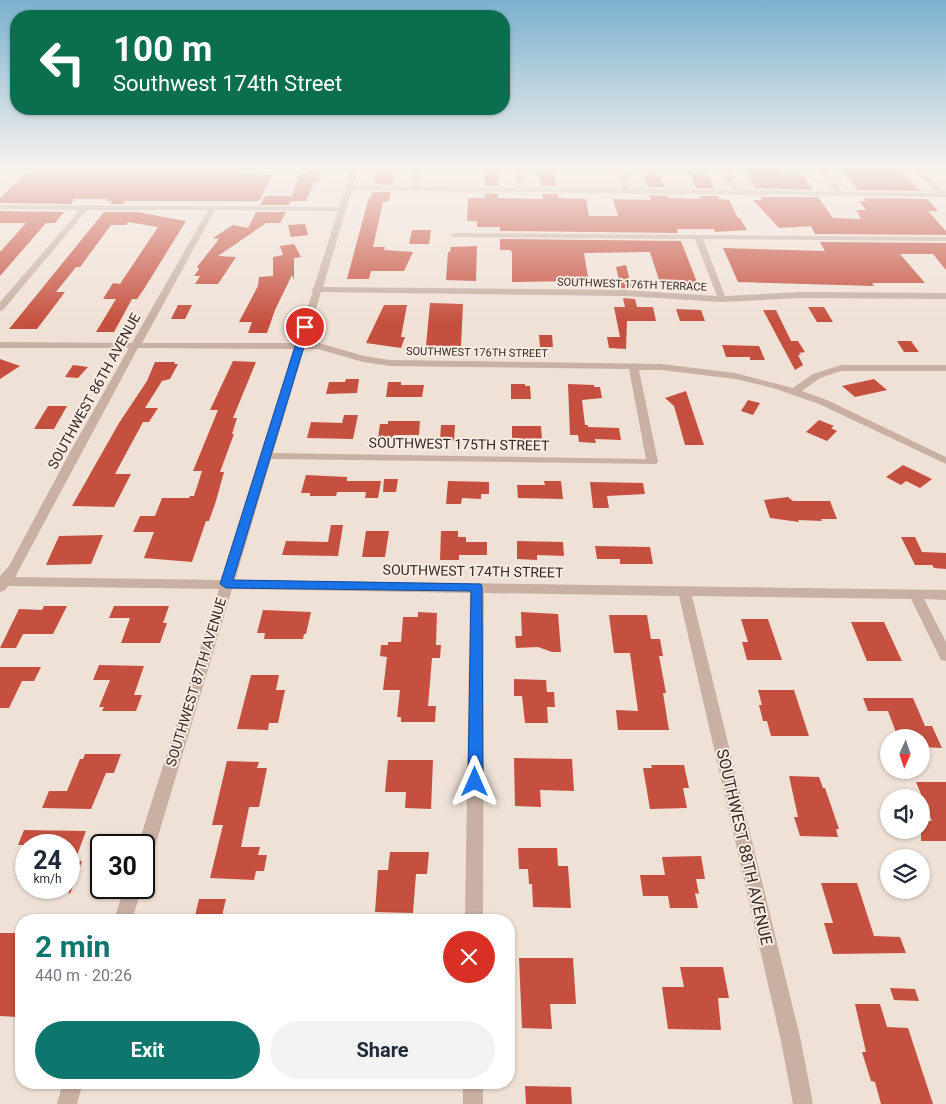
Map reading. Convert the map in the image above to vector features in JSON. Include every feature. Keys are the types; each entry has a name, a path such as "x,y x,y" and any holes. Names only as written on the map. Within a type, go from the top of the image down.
{"street":[{"path":"0,308 75,220"},
{"name":"SOUTHWEST 86TH AVENUE","path":"1,583 14,568 206,220"},
{"name":"SOUTHWEST 87TH AVENUE","path":"150,834 338,220"},
{"path":"456,234 946,240"},
{"path":"698,237 722,299"},
{"name":"SOUTHWEST 176TH TERRACE","path":"316,289 624,293 722,299 811,295 946,296"},
{"name":"SOUTHWEST 176TH STREET","path":"0,345 319,346 362,359 403,364 633,366 712,372 796,392 841,409 946,461"},
{"name":"SOUTHWEST 175TH STREET","path":"265,456 652,462 633,366"},
{"path":"796,392 811,378 830,370 841,368 946,368"},
{"name":"SOUTHWEST 174TH STREET","path":"1,583 476,587 946,595"},
{"path":"474,914 476,587"},
{"name":"SOUTHWEST 88TH AVENUE","path":"684,591 791,1041 804,1104"},
{"path":"915,594 946,656"},
{"path":"125,914 130,899"},
{"path":"66,1104 71,1089"},
{"path":"473,1089 473,1104"}],"building":[{"path":"0,220 58,220 55,223 46,223 0,276 0,252 26,223 0,223"},
{"path":"98,220 186,221 144,289 137,299 132,299 114,332 96,332 116,299 103,299 113,283 120,284 158,227 128,222 126,225 111,225 80,267 76,267 56,292 65,292 37,329 9,329"},
{"path":"252,220 282,220 280,223 266,223 218,256 236,257 218,284 195,284 200,276 194,276 199,269 197,267 219,239 213,238 233,225 248,228"},
{"path":"363,220 379,220 373,247 385,247 384,250 413,252 404,271 371,271 369,279 347,279"},
{"path":"741,220 747,230 715,232 714,229 677,229 678,233 500,231 500,227 477,227 477,221 467,221"},
{"path":"771,220 936,220 946,231 946,235 815,234 811,226 779,228"},
{"path":"305,224 308,235 291,237 288,225"},
{"path":"412,230 431,230 429,244 409,244"},
{"path":"500,239 681,241 698,285 660,283 650,252 584,253 589,283 578,283 577,281 512,282 512,252 510,250 500,250"},
{"path":"820,242 946,243 946,270 933,254 900,254 925,283 872,283 874,286 738,282 723,248 825,251"},
{"path":"294,244 301,257 294,258 294,280 292,275 275,310 267,333 248,333 252,322 239,322 258,286 259,277 273,276 273,257 283,255 280,246"},
{"path":"477,246 476,281 446,280 448,252 450,252 451,247"},
{"path":"626,265 632,289 621,288 616,267"},
{"path":"623,298 635,299 637,307 653,307 656,321 627,321 626,349 609,348 607,337 620,337 614,307 625,307"},
{"path":"430,303 463,304 461,346 426,346"},
{"path":"178,305 192,305 185,319 171,319"},
{"path":"384,305 407,305 401,337 405,337 401,348 366,343"},
{"path":"808,307 824,307 833,322 817,322"},
{"path":"676,309 701,310 705,321 680,321"},
{"path":"763,310 776,310 791,341 798,341 805,352 798,355 803,365 795,370"},
{"path":"539,335 552,335 553,347 540,347"},
{"path":"897,341 911,341 919,352 904,352"},
{"path":"722,345 759,346 765,360 750,360 750,357 726,357"},
{"path":"0,359 20,366 0,379"},
{"path":"233,361 256,362 233,418 237,418 232,434 234,434 220,472 224,472 216,501 209,521 206,521 192,562 144,558 154,532 133,532 140,516 155,516 162,498 189,498 194,496 202,471 193,471 218,410 210,410"},
{"path":"155,362 175,362 174,364 178,364 170,379 162,381 145,408 158,408 149,422 143,422 115,474 131,474 114,507 72,506 119,423 147,381"},
{"path":"73,365 88,367 78,378 65,377"},
{"path":"346,379 359,379 357,393 326,394 329,382 345,382"},
{"path":"874,379 887,390 855,397 842,386"},
{"path":"388,382 401,382 401,385 424,385 422,397 386,397"},
{"path":"511,384 530,386 531,399 511,399"},
{"path":"568,384 600,387 602,398 582,400 585,425 588,425 588,427 619,428 621,440 595,439 596,443 579,442 578,435 570,435"},
{"path":"686,391 704,445 685,445 674,406 665,398"},
{"path":"748,400 760,403 753,415 741,411"},
{"path":"48,406 67,406 54,429 34,429"},
{"path":"344,415 358,415 353,439 307,438 311,422 342,423"},
{"path":"819,420 834,426 831,428 837,431 827,441 806,432"},
{"path":"388,421 420,421 419,435 394,435 394,438 378,438 380,424 388,424"},
{"path":"441,425 455,425 454,441 440,440"},
{"path":"512,426 541,426 542,440 529,439 529,442 512,441"},
{"path":"903,465 932,479 920,488 906,481 901,485 886,477"},
{"path":"306,475 347,477 347,481 381,481 378,498 365,498 366,492 337,492 336,496 310,496 310,493 301,493"},
{"path":"384,479 398,479 396,492 383,492"},
{"path":"448,481 489,482 489,494 481,494 481,499 462,498 461,504 446,504"},
{"path":"544,481 561,481 563,499 518,498 517,485 545,485"},
{"path":"590,482 643,483 645,494 607,496 609,508 593,508"},
{"path":"788,497 793,501 830,501 837,519 821,519 822,521 798,520 799,522 770,518 764,500"},
{"path":"331,525 343,525 338,556 282,555 286,541 328,542"},
{"path":"366,531 389,531 385,557 362,557"},
{"path":"441,531 458,531 458,537 466,537 466,542 487,542 487,555 459,555 459,560 440,560"},
{"path":"103,535 91,564 46,565 59,536"},
{"path":"901,537 915,537 922,552 946,553 946,569 934,568 932,565 915,565"},
{"path":"517,541 563,542 564,556 537,555 537,560 517,559"},
{"path":"595,546 650,547 653,564 620,564 620,559 597,559"},
{"path":"44,606 67,606 53,634 23,634 16,648 0,648 19,609 42,610"},
{"path":"114,606 169,606 163,623 167,623 160,643 121,643 130,618 109,618"},
{"path":"263,610 311,612 303,639 264,639 265,633 257,633"},
{"path":"418,612 437,613 436,645 441,645 440,658 432,658 428,706 436,706 435,722 401,722 401,717 397,717 400,690 383,690 387,657 380,656 381,645 388,645 388,642 401,642 403,617 418,617"},
{"path":"521,612 558,614 561,652 552,652 538,647 516,648 515,636 522,636"},
{"path":"609,615 647,615 651,639 660,639 663,656 659,656 666,693 663,693 669,730 618,730 616,710 638,711 630,653 614,653"},
{"path":"741,619 768,619 782,660 747,660 742,642 748,642"},
{"path":"851,622 884,622 902,661 867,661"},
{"path":"99,665 144,666 134,695 142,695 136,711 102,711 104,707 99,707 110,680 93,680"},
{"path":"0,667 41,667 34,681 22,681 9,708 0,708"},
{"path":"251,675 279,675 276,690 285,690 278,723 269,723 268,730 237,729"},
{"path":"514,679 546,680 547,692 554,692 555,707 547,707 548,723 525,723 522,696 514,696"},
{"path":"758,690 794,690 809,736 771,736 767,721 763,721 759,705 762,705"},
{"path":"863,698 913,698 925,726 932,726 942,748 930,747 930,729 895,729 888,711 868,711"},
{"path":"85,754 121,754 114,773 106,773 91,809 42,808 49,791 67,791 80,759 83,759"},
{"path":"514,758 572,759 574,791 540,790 541,807 515,806"},
{"path":"388,760 433,760 431,809 405,808 406,792 385,792"},
{"path":"227,761 259,762 257,768 267,768 259,807 249,807 241,847 260,847 258,855 267,855 264,871 256,871 254,880 210,878 223,825 212,825"},
{"path":"651,765 684,765 689,788 683,788 687,808 650,809 643,768 652,768"},
{"path":"789,776 819,777 823,788 825,788 839,829 836,829 838,837 800,836 794,817 798,817"},
{"path":"916,782 946,782 946,841 921,841 921,839 930,839 930,821 932,821 930,816 930,789 919,789"},
{"path":"24,830 86,831 80,847 80,834 22,834"},
{"path":"518,848 557,848 558,866 568,866 571,908 533,907 532,884 529,884 528,869 519,869"},
{"path":"390,852 429,852 427,874 416,874 413,913 375,912 378,870 388,870"},
{"path":"701,856 705,879 696,879 699,894 695,893 698,908 670,908 668,896 643,896 640,875 665,875 662,857"},
{"path":"821,883 857,883 874,936 900,937 906,953 833,954 824,923 833,923"},
{"path":"199,899 226,899 222,914 195,914"},
{"path":"0,933 15,933 15,1017 0,1016"},
{"path":"519,958 573,958 576,1004 550,1004 552,1029 522,1028"},
{"path":"680,967 723,967 729,998 718,998 721,1030 668,1029 662,987 684,987"},
{"path":"890,988 915,989 919,1001 894,1000"},
{"path":"855,1004 880,1004 887,1027 908,1028 933,1104 881,1104 875,1082 871,1081 862,1052 866,1052"},
{"path":"525,1086 571,1087 572,1104 526,1104"}],"route":[{"path":"305,327 226,584 476,587 475,782"}]}
